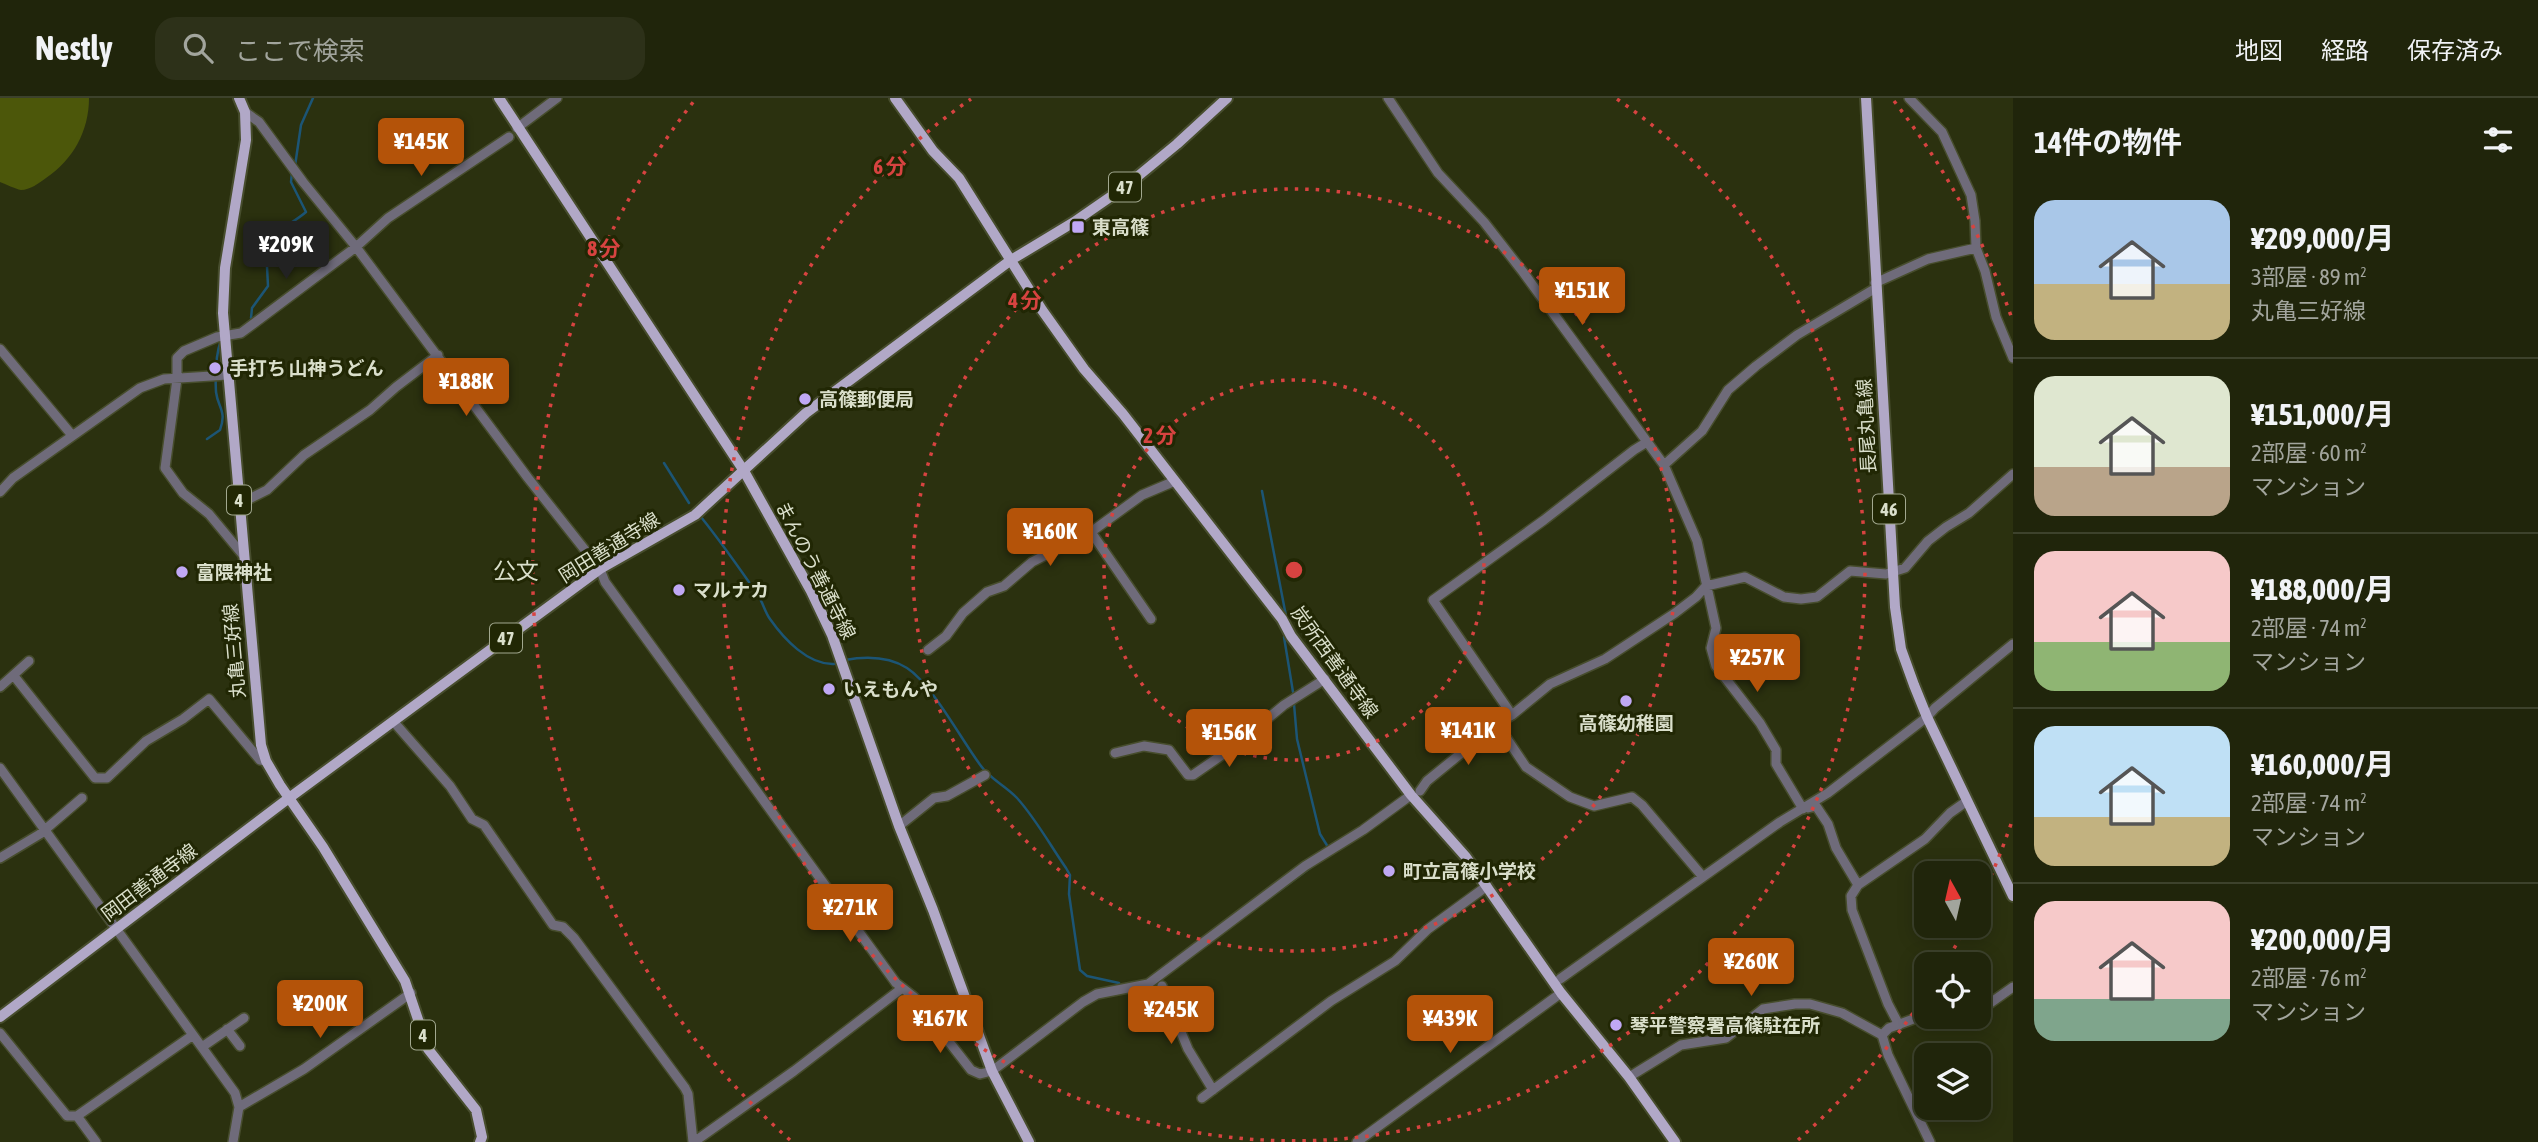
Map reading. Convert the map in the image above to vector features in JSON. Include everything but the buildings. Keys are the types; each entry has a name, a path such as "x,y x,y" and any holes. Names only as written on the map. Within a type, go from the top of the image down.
{"main road":[{"name":"丸亀三好線","path":"239,98 245,112 246,140 223,289 225,376 257,713 266,761 323,847 411,993 428,1049 476,1110 482,1137 480,1142"},
{"name":"まんのう善通寺線","path":"499,98 744,471 791,553 832,635 899,826 992,1071 1029,1142"},
{"name":"炭所西善通寺線","path":"895,98 933,151 959,178 1042,310 1084,369 1124,414 1325,679 1466,857 1561,993 1629,1077 1675,1142"},
{"name":"岡田善通寺線","path":"0,1017 289,798 600,569 695,515 806,412 1011,260 1074,222 1126,186 1227,98"},
{"name":"長尾丸亀線","path":"1866,98 1875,286 1900,649 1927,718 2013,896"}],"street":[{"path":"517,128 557,98"},
{"path":"1388,98 1438,173 1484,222 1523,272 1664,465 1697,541 1716,628 1711,648 1716,666 1760,723 1776,750 1776,764 1803,809"},
{"path":"1909,98 1942,132 1971,195 1976,248 1985,271 1996,317 2013,358"},
{"path":"245,112 259,122 600,569 605,582 901,989 914,997 971,1070 980,1074 992,1071 1097,994 1148,984 1313,860 1363,830 1415,793 1497,724 1550,684 1605,659 1675,613 1706,586 1745,577 1783,597 1801,599 1817,597 1850,571 1885,574 1905,568 1928,541 1969,513 2013,474"},
{"path":"243,555 209,514 183,493 165,468 177,379 177,358 184,351 224,335 241,332 356,247 388,218 509,137"},
{"path":"1664,465 1702,430 1728,390 1797,335 1875,286 1928,258 1976,248"},
{"path":"0,349 72,434"},
{"path":"239,504 267,490 304,455 370,411 438,355"},
{"path":"0,492 13,478 72,434 140,388 164,379 225,376"},
{"path":"1512,715 1433,600 1647,442"},
{"path":"928,650 946,636 963,613 987,592 1004,586 1048,552 1091,532 1117,510 1142,495 1175,481"},
{"path":"1091,532 1151,619"},
{"path":"1560,979 1780,822 1828,793 1927,718 1935,708 2013,644"},
{"path":"0,687 29,661"},
{"path":"14,676 95,778 107,778 146,741 183,719 209,699 260,760 266,761"},
{"path":"1115,753 1144,746 1169,750 1188,775 1193,775 1232,748 1284,705 1325,679"},
{"path":"393,721 450,786 472,819 484,825 552,925 563,927 574,938 685,1088 693,1142 901,989"},
{"path":"1497,724 1526,767 1570,797 1594,806 1632,797 1642,805 1703,877"},
{"path":"0,768 234,1093 239,1107 233,1142"},
{"path":"899,826 934,798 947,796 985,775"},
{"path":"0,858 45,829 82,797"},
{"path":"1899,1025 1888,1004 1852,910 1852,896 1857,885 1925,839 1950,813 1967,801"},
{"path":"1803,809 1816,806 1828,824 1836,848 1857,885"},
{"path":"1202,1098 1331,1001 1395,961 1428,929 1487,886"},
{"path":"1162,986 1188,1049 1213,1090"},
{"path":"1991,1003 2013,987"},
{"path":"239,1107 304,1069 411,993"},
{"path":"1357,1142 1561,993"},
{"path":"1629,1077 1681,1045 1726,1038 1763,1009 1810,1004 1842,1013 1882,1035 1888,1055 1930,1142"},
{"path":"202,1047 244,1018"},
{"path":"1882,1035 1889,1028 1914,1019"},
{"path":"228,1029 240,1046"},
{"path":"0,1033 67,1116 76,1116 193,1035"},
{"path":"76,1116 96,1142"}],"green space":[{"path":"0,98 89,98 86,122 78,144 56,171 28,189 21,190 0,182"}],"waterway":[{"path":"295,166 301,125 313,98"},
{"path":"251,318 252,308 268,286 266,247 279,231 306,212 291,182 292,172"},
{"path":"207,439 220,430 222,424 216,392 217,359 221,340"},
{"path":"664,463 689,503"},
{"path":"1262,491 1286,616"},
{"path":"701,517 758,595 768,616 782,635 806,655 824,663 834,664"},
{"path":"1284,637 1293,692"},
{"path":"845,660 885,659 907,668 917,676 985,771 1024,806 1070,875 1069,894 1080,970 1087,976 1119,983"},
{"path":"1294,704 1297,739 1320,834 1328,847"},
{"path":"1252,911 1314,865"},
{"path":"1131,992 1148,988"}],"place":[{"name":"東高篠","path":"1078,227"},
{"name":"手打ち 山神うどん","path":"215,368"},
{"name":"高篠郵便局","path":"805,399"},
{"name":"富隈神社","path":"182,572"},
{"name":"マルナカ","path":"679,590"},
{"name":"いえもんや","path":"829,689"},
{"name":"高篠幼稚園","path":"1626,701"},
{"name":"町立高篠小学校","path":"1389,871"},
{"name":"琴平警察署高篠駐在所","path":"1616,1025"}],"district":[{"name":"公文","path":"516,571"}]}
